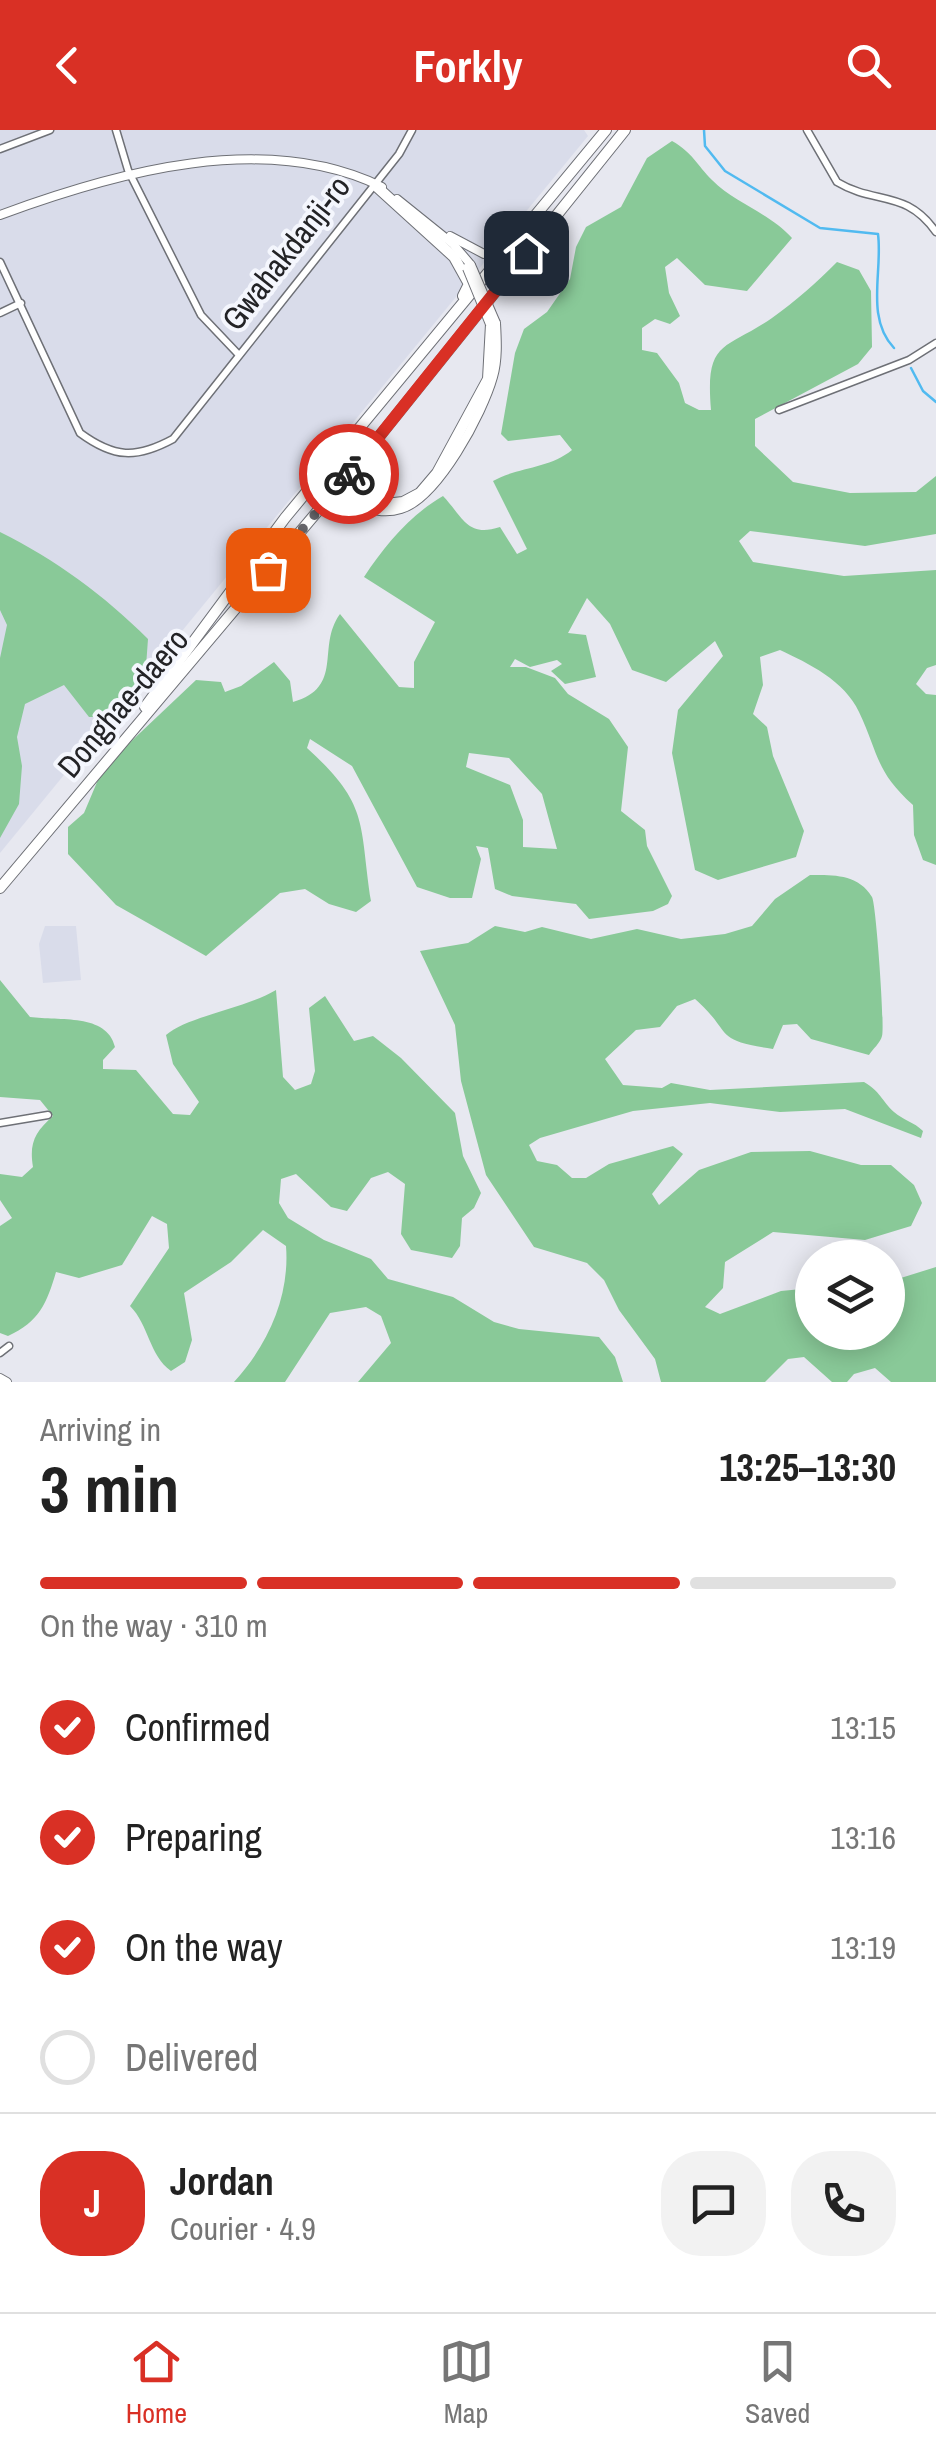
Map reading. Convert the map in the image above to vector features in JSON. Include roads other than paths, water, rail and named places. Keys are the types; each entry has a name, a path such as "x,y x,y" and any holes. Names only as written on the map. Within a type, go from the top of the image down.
{"highway":[{"name":"Donghae-daero","path":"0,879 136,718 285,518 606,130"},
{"name":"Donghae-daero","path":"0,888 354,468 624,130"},
{"path":"354,468 354,487 376,505 402,502 420,493 437,473 488,379 494,324 470,267 376,184"},
{"path":"376,184 454,257 469,284 418,356"}],"street":[{"path":"0,149 50,130"},
{"path":"116,130 128,170"},
{"name":"Gwahakdanji-ro","path":"0,262 80,433 103,450 129,456 173,439 376,184 412,130"},
{"path":"808,130 837,182 906,202 924,215 936,232"},
{"name":"Gwahakdanji-ro","path":"0,214 128,170 221,150 253,149 312,157 376,184"},
{"name":"Gwahakdanji-ro","path":"128,170 201,315 239,356"},
{"path":"376,184 467,248 484,254 498,252 510,243 542,208"},
{"path":"0,314 21,304"},
{"path":"316,512 344,501 389,512 423,498 444,471 488,393 495,368 494,324"},
{"path":"779,410 909,360 936,343"},
{"path":"0,1123 48,1115"},
{"path":"0,1353 9,1346"},
{"path":"0,1378 7,1382"}],"waterway":[{"path":"704,130 705,146 725,171 820,228 878,234 878,308 885,336 894,348"},
{"path":"911,368 923,391 936,402"}]}
